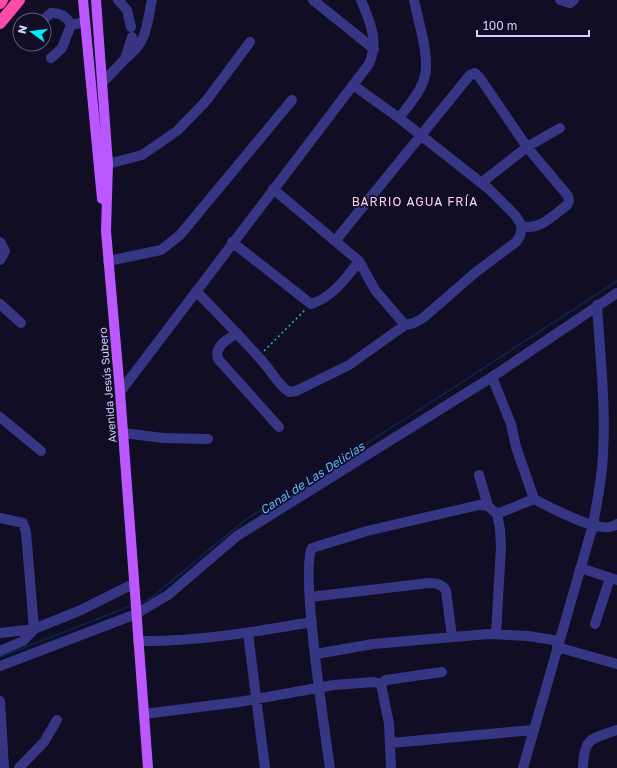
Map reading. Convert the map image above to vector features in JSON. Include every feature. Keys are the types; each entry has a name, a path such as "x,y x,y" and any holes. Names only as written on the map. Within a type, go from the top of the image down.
{"highway":[{"path":"0,23 19,0"}],"main road":[{"path":"83,0 97,162 106,231"},
{"name":"Avenida Jesús Subero","path":"96,0 108,164 106,231 108,262 120,392 148,768"}],"street":[{"path":"118,0 127,10 131,32 125,59"},
{"path":"103,82 125,59 136,51 142,42 152,0"},
{"path":"314,0 374,49"},
{"path":"120,392 232,242 369,64 374,49 373,35 361,0"},
{"path":"399,118 418,91 426,74 425,58 414,0"},
{"path":"560,0 570,2 574,0"},
{"path":"51,58 62,48 70,25 66,17 59,13 52,13"},
{"path":"70,25 85,22"},
{"path":"108,164 142,155 177,131 206,102 250,42"},
{"path":"335,241 422,136 470,75 475,74 480,78 527,147 568,196 570,201 552,217 536,227 529,228 522,226 506,205 481,183 422,136 399,118 353,85"},
{"path":"108,262 161,250 180,234 292,100"},
{"path":"481,183 527,147 560,128"},
{"path":"273,189 359,261 375,290 405,325"},
{"path":"196,291 258,356 283,388 289,392 296,391 349,365 405,325 414,323 424,318 471,276 516,242 520,236 522,226"},
{"path":"0,242 5,250 0,260"},
{"path":"232,242 311,304 319,302 330,294 342,283 359,261"},
{"path":"0,666 136,612 168,594 237,536 492,377 617,293"},
{"path":"0,304 21,323"},
{"path":"523,768 593,525 603,456 604,430 597,305"},
{"path":"237,333 219,346 216,354 218,359 278,427"},
{"path":"492,377 511,424 516,447 534,499"},
{"path":"0,417 41,451"},
{"path":"123,433 163,438 208,439"},
{"path":"479,476 488,506 496,514 501,547 496,634"},
{"path":"496,514 534,499 601,528 614,527 617,524"},
{"path":"330,768 312,622 308,558 312,548 411,520 479,505 488,506"},
{"path":"0,518 23,523 26,532 34,629 23,641 0,651"},
{"path":"580,568 614,579 595,624"},
{"path":"310,597 429,583 438,584 444,587 446,591 452,637"},
{"path":"0,632 34,629 134,589"},
{"path":"138,641 168,641 248,633 312,622"},
{"path":"248,633 264,768"},
{"path":"316,654 373,644 496,634 558,644 617,664"},
{"path":"381,684 386,680 442,672"},
{"path":"144,714 256,699 320,687 374,682 381,684"},
{"path":"381,684 391,743 391,768"},
{"path":"0,700 4,768"},
{"path":"19,768 44,742 57,720"},
{"path":"391,743 533,730"},
{"path":"584,768 584,752 588,742 598,735 617,730"}],"path":[{"path":"258,356 311,304"}],"waterway":[{"name":"Canal de Las Delicias","path":"139,603 151,598 244,521 419,410 617,281"},
{"name":"Canal de Las Delicias","path":"0,657 133,605"}],"district":[{"name":"BARRIO AGUA FRÍA","path":"415,201"}]}
